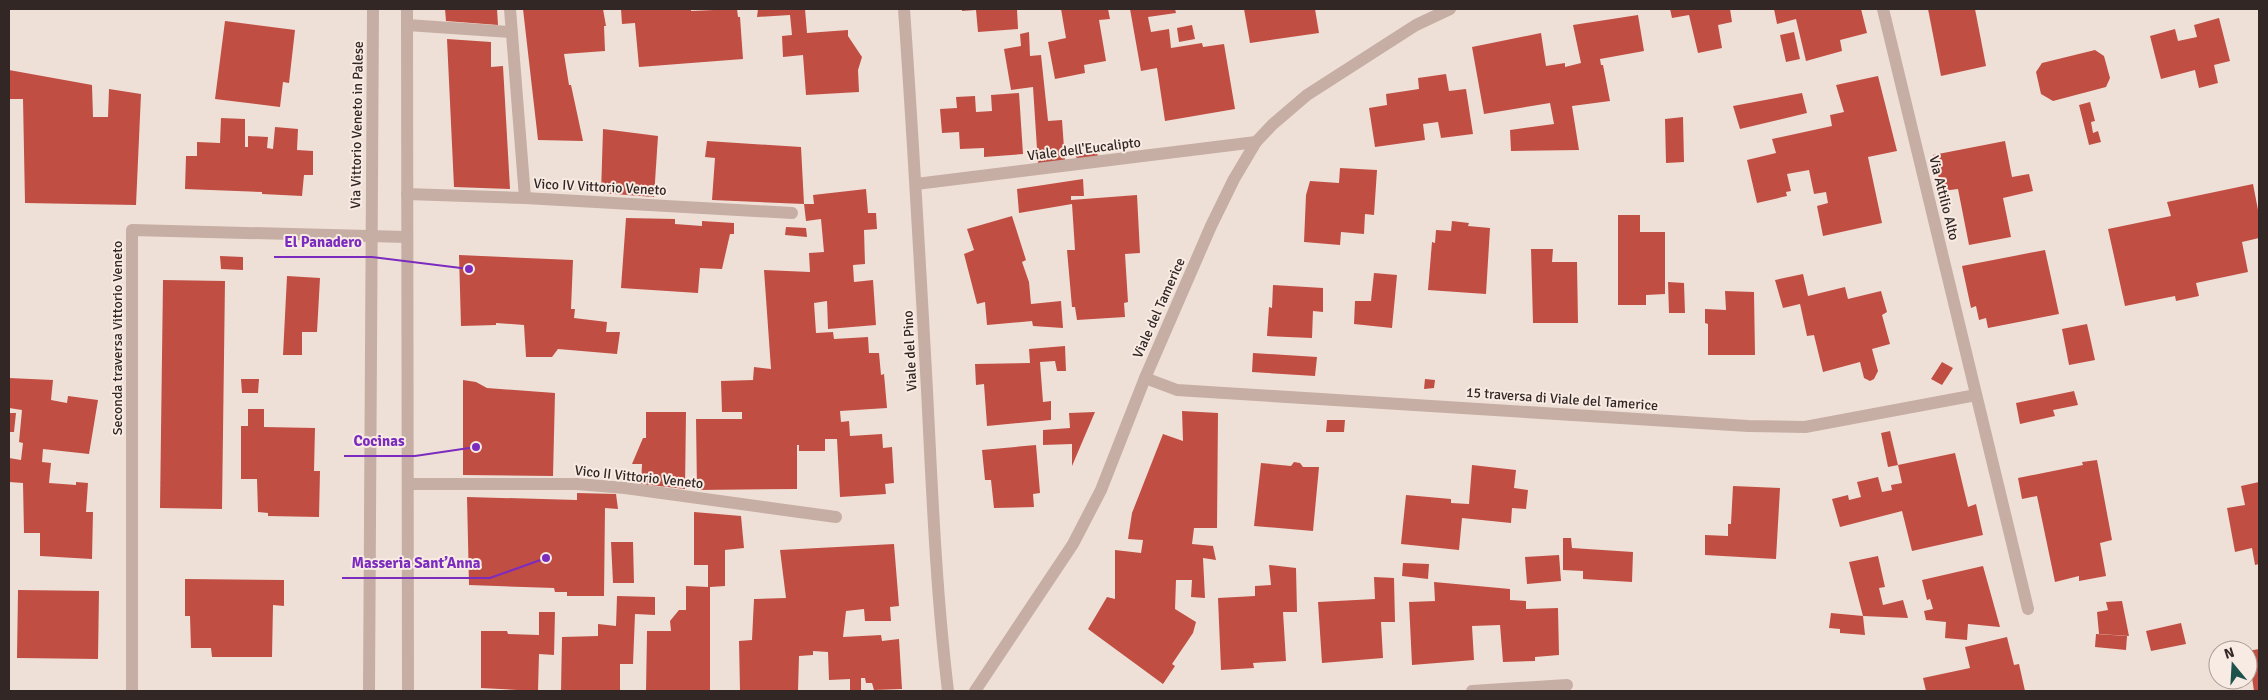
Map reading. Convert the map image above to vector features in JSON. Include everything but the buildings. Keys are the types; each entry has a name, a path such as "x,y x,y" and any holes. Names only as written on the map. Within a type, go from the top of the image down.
{"street":[{"name":"Via Vittorio Veneto in Palese","path":"369,691 370,237 373,9"},
{"path":"406,9 408,691"},
{"path":"510,9 525,198"},
{"name":"Viale del Pino","path":"904,9 916,184 934,523 948,691"},
{"name":"Viale del Tamerice","path":"975,691 1073,544 1100,490 1145,378 1223,199 1256,142 1283,114 1307,95 1416,25 1450,9"},
{"name":"Via Attilio Alto","path":"1883,9 2028,609"},
{"path":"407,25 511,32"},
{"name":"Viale dell'Eucalipto","path":"916,184 1256,142"},
{"name":"Vico IV Vittorio Veneto","path":"407,194 525,198 792,213"},
{"name":"Seconda traversa Vittorio Veneto","path":"132,691 132,230 407,237"},
{"name":"15 traversa di Viale del Tamerice","path":"1145,378 1177,390 1805,428 1976,395"},
{"name":"Vico II Vittorio Veneto","path":"408,484 577,484 624,488 836,517"},
{"path":"1472,691 1567,685"}],"place":[{"name":"El Panadero","path":"469,269"},
{"name":"Cocinas","path":"476,447"},
{"name":"Masseria Sant’Anna","path":"546,558"}]}
